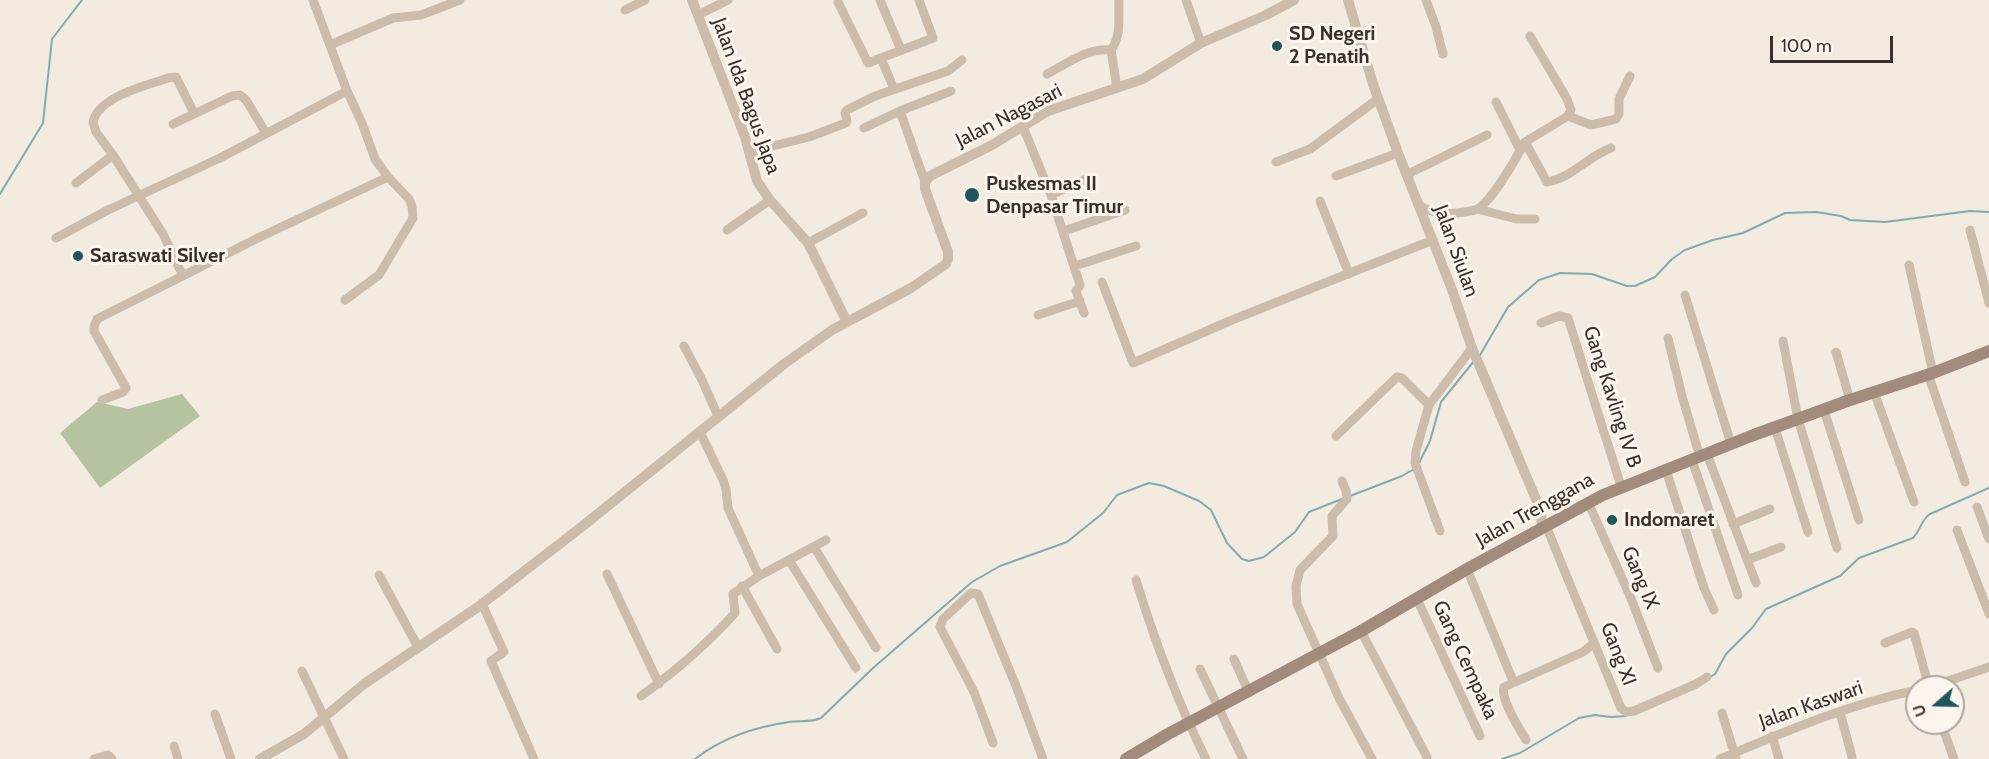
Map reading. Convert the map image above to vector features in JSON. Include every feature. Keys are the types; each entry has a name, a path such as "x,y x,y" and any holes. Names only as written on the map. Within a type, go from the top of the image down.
{"main road":[{"name":"Jalan Trenggana","path":"1131,758 1188,723 1249,693 1588,502 1622,486 1731,444 1989,351"}],"street":[{"path":"313,0 375,159 409,199 414,211 413,218 379,275 345,300"},
{"path":"330,45 393,18 421,15 460,0"},
{"path":"625,10 645,0"},
{"name":"Jalan Ida Bagus Japa","path":"692,0 750,155 760,188 808,243 847,322"},
{"path":"698,15 728,0"},
{"path":"880,0 901,50"},
{"path":"838,2 868,63 933,38 919,0"},
{"path":"1117,88 1112,51 1119,31 1119,0"},
{"path":"1186,0 1201,43"},
{"name":"Jalan Nagasari","path":"925,182 930,176 992,145 1058,107 1155,73 1201,43 1266,15 1294,0"},
{"name":"Jalan Siulan","path":"1348,0 1378,99 1406,175 1476,360 1546,526"},
{"path":"1426,0 1443,54"},
{"path":"1477,210 1493,193 1523,146 1568,116 1570,110 1567,99 1530,36"},
{"path":"1047,74 1093,52 1103,49 1112,51"},
{"path":"880,58 894,89"},
{"path":"750,155 765,148 809,137 846,123 848,121 845,113 847,110 894,89 948,71 962,60"},
{"path":"1568,116 1591,125 1616,119 1619,114 1619,99 1630,76"},
{"path":"183,276 163,234 141,196 96,132 93,122 97,114 115,98 176,77 194,113"},
{"path":"56,238 347,91"},
{"path":"864,128 900,111 951,92"},
{"path":"173,124 232,96 240,95 246,100 266,133"},
{"path":"1276,162 1310,149 1378,99"},
{"path":"1496,102 1547,182 1579,168 1596,154 1611,148"},
{"path":"260,759 290,744 325,718 364,684 482,604 784,364 847,322 911,288 947,262 948,252 928,200 925,182 900,111"},
{"path":"1023,127 1064,231 1080,285 1076,291 1084,313"},
{"path":"1406,175 1487,135"},
{"path":"1336,176 1398,153"},
{"path":"76,183 113,155"},
{"path":"102,400 123,392 126,388 94,331 95,322 183,276 388,177"},
{"path":"1051,195 1088,178"},
{"path":"726,230 770,200"},
{"path":"1320,201 1349,274"},
{"path":"1064,231 1125,210"},
{"path":"1421,210 1446,214 1477,210 1517,219 1535,219"},
{"path":"808,243 862,213"},
{"path":"1970,230 1989,303"},
{"path":"1102,282 1133,363 1232,320 1349,274 1431,236"},
{"path":"1075,266 1136,246"},
{"path":"1909,266 1930,374 1965,482"},
{"path":"1684,295 1731,444"},
{"path":"1038,315 1080,301"},
{"name":"Gang Kavling IV B","path":"1541,323 1559,316 1568,318 1622,486"},
{"path":"1668,338 1738,595"},
{"path":"1783,341 1798,419 1837,548"},
{"path":"684,346 718,416"},
{"path":"1440,531 1416,469 1416,451 1429,405 1472,348"},
{"path":"1836,352 1850,400"},
{"path":"1336,436 1397,377 1402,378 1429,405"},
{"path":"1874,392 1914,502"},
{"path":"1824,410 1859,520"},
{"path":"1775,428 1808,532"},
{"path":"700,432 723,480 728,508 759,576"},
{"path":"1699,457 1733,524 1756,583"},
{"path":"1666,470 1696,566 1714,610"},
{"path":"1342,481 1347,499 1332,516 1334,536 1303,567 1296,586 1296,594 1299,611 1318,653 1372,759"},
{"name":"Gang IX","path":"1588,502 1630,596 1658,668"},
{"path":"1977,507 1989,539"},
{"path":"1733,524 1770,509"},
{"name":"Gang XI","path":"1546,526 1585,617 1618,703 1626,712 1640,709 1707,677"},
{"path":"1957,530 1989,614"},
{"path":"641,696 705,646 735,613 733,594 742,586 826,540"},
{"path":"814,547 876,648"},
{"path":"1747,560 1781,547"},
{"path":"789,560 856,668"},
{"path":"1467,569 1513,681"},
{"path":"608,574 659,684"},
{"path":"380,575 418,647"},
{"path":"1136,580 1159,652 1188,723 1206,759"},
{"path":"742,586 777,649"},
{"path":"993,743 974,692 940,627 943,619 971,593 978,594 1043,759"},
{"name":"Gang Cempaka","path":"1417,599 1480,736"},
{"path":"482,604 504,652 491,661 534,759"},
{"path":"1361,631 1426,757"},
{"path":"1885,643 1914,633 1926,675"},
{"path":"1526,740 1502,694 1504,687 1513,681 1583,652 1594,644"},
{"path":"1234,659 1249,693"},
{"path":"1965,675 1989,667"},
{"path":"1200,669 1243,759"},
{"path":"302,671 344,759"},
{"name":"Jalan Kaswari","path":"1720,759 1735,756 1772,736 1905,693"},
{"path":"1840,712 1852,757"},
{"path":"1722,713 1735,756"},
{"path":"215,714 231,759"},
{"path":"1945,735 1953,759"},
{"path":"1772,736 1779,759"},
{"path":"174,746 178,759"},
{"path":"93,759 108,755 112,759"}],"green space":[{"path":"182,394 200,416 100,488 60,433 97,402 128,409"}],"waterway":[{"path":"0,194 43,123 52,39 82,0"},
{"path":"1480,355 1508,307 1539,280 1560,273 1592,274 1627,286 1635,286 1655,277 1672,259 1685,250 1743,233 1785,213 1816,212 1841,216 1850,220 1885,222 1970,211 1989,212"},
{"path":"1418,465 1430,441 1441,402 1474,361"},
{"path":"1350,496 1414,469"},
{"path":"695,759 728,739 751,730 821,718 872,669 972,582 1000,566 1067,542 1103,513 1117,495 1149,483 1164,486 1199,501 1211,510 1227,543 1242,559 1249,561 1264,557 1295,532 1309,512 1342,499"},
{"path":"1710,677 1715,674 1726,654 1752,628 1766,609 1840,576 1859,558 1913,538 1930,514 1989,488"},
{"path":"1502,759 1520,753 1579,718 1595,715 1626,716"}],"place":[{"name":"SD Negeri 2 Penatih","path":"1277,46"},
{"name":"Puskesmas II Denpasar Timur","path":"972,195"},
{"name":"Saraswati Silver","path":"78,256"},
{"name":"Indomaret","path":"1612,520"}]}
